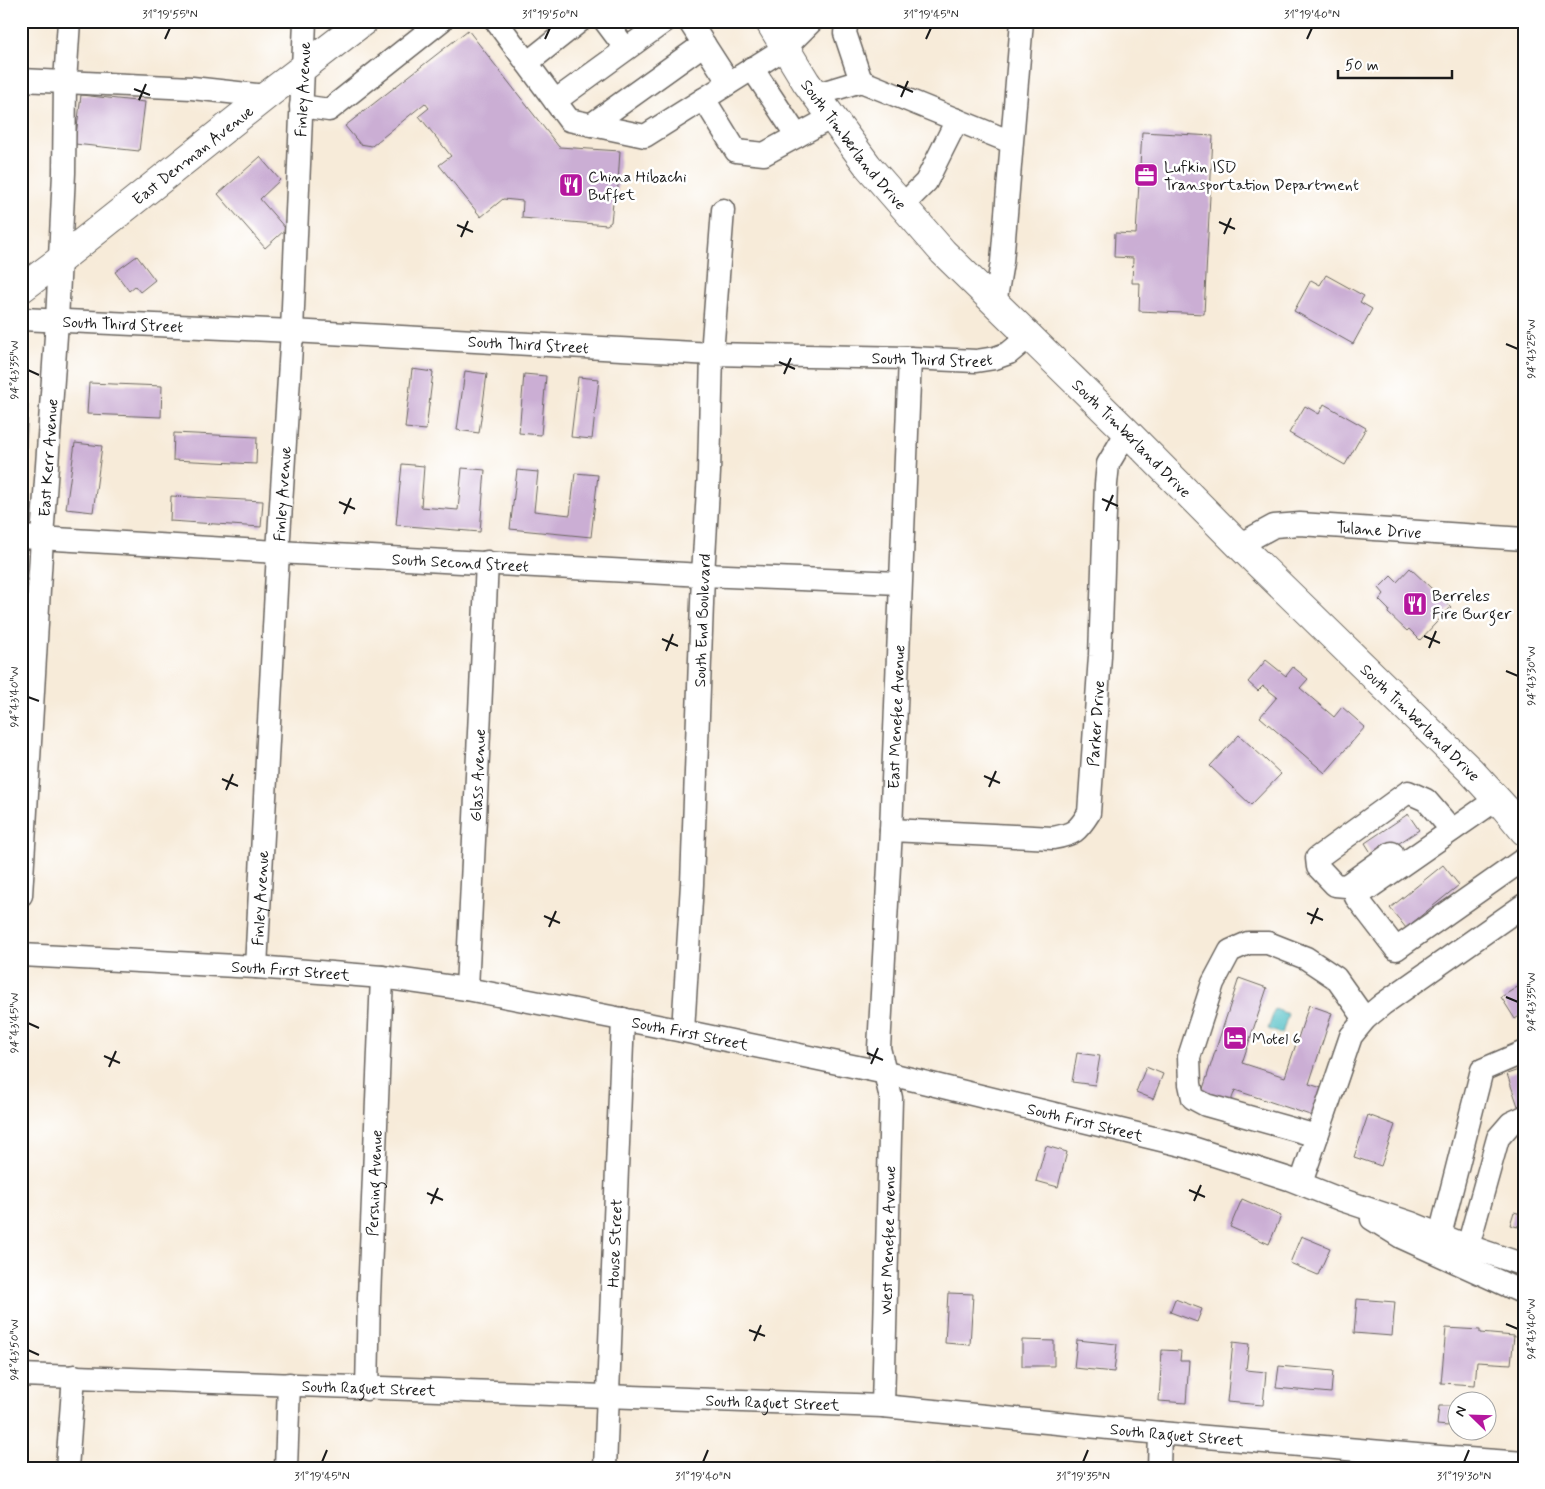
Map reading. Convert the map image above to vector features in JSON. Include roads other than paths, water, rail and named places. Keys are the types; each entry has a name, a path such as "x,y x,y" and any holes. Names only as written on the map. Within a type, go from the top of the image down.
{"main road":[{"name":"East Denman Avenue","path":"21,289 364,21"},
{"name":"South Timberland Drive","path":"769,21 815,95 868,166 943,252 1127,432 1239,545 1367,668 1497,799 1524,831"}],"street":[{"name":"East Kerr Avenue","path":"21,895 32,537 57,321 64,173 65,82 69,21"},
{"name":"Finley Avenue","path":"256,967 292,331 305,21"},
{"path":"301,106 329,110 441,21"},
{"path":"527,63 580,21"},
{"path":"605,21 626,49"},
{"path":"555,101 665,21"},
{"path":"689,21 729,83"},
{"path":"502,24 527,63 569,120 645,136 785,48 812,21"},
{"path":"847,21 845,33 861,81"},
{"path":"995,304 1002,262 1022,21"},
{"path":"591,124 704,44"},
{"path":"752,68 797,136"},
{"path":"21,80 192,88 266,96"},
{"path":"815,95 861,81 1011,142"},
{"path":"704,99 736,151 764,154 832,117"},
{"path":"902,206 926,182 958,120"},
{"name":"South End Boulevard","path":"683,1031 692,884 712,354 723,210"},
{"name":"South Third Street","path":"21,319 292,331 712,354 976,361 995,358 1008,352 1028,337"},
{"name":"East Menefee Avenue","path":"886,1074 879,1048 891,830 910,358"},
{"name":"Parker Drive","path":"891,830 1053,838 1070,835 1081,825 1088,813 1100,656 1108,464 1127,432"},
{"name":"Tulane Drive","path":"1239,545 1274,526 1300,524 1524,539"},
{"name":"South Second Street","path":"32,537 703,575 900,583"},
{"name":"Glass Avenue","path":"467,988 487,562"},
{"path":"1447,825 1426,800 1408,792 1317,858 1318,867 1335,886 1346,886 1447,825 1497,799"},
{"path":"1447,825 1356,897 1396,949 1524,859"},
{"path":"1301,1183 1350,1036 1365,1019 1383,1004 1524,905"},
{"path":"1317,1136 1206,1105 1194,1098 1190,1084 1189,1057 1214,983 1230,951 1248,943 1268,943 1306,958 1336,978 1365,1019"},
{"name":"South First Street","path":"21,955 256,967 382,977 467,988 683,1031 886,1074 1186,1146 1301,1183 1342,1200 1411,1223 1468,1246 1524,1265"},
{"name":"Pershing Avenue","path":"366,1388 382,977"},
{"name":"House Street","path":"605,1468 622,1019"},
{"path":"1440,1234 1482,1070 1524,1052"},
{"name":"West Menefee Avenue","path":"883,1406 891,1098 886,1074"},
{"path":"1468,1246 1498,1138 1511,1123 1524,1117"},
{"name":"South First Street","path":"1342,1200 1402,1237 1524,1293"},
{"name":"South Raguet Street","path":"21,1375 883,1406 1440,1463 1524,1463"},
{"path":"67,1468 74,1376"},
{"path":"286,1468 289,1384"},
{"path":"1159,1468 1160,1433"}],"water":[{"path":"1275,1009 1288,1014 1282,1034 1268,1029"}],"place":[{"name":"Lufkin ISD Transportation Department","path":"1146,175"},
{"name":"China Hibachi Buffet","path":"571,185"},
{"name":"Berreles Fire Burger","path":"1415,604"},
{"name":"Motel 6","path":"1235,1038"}]}
